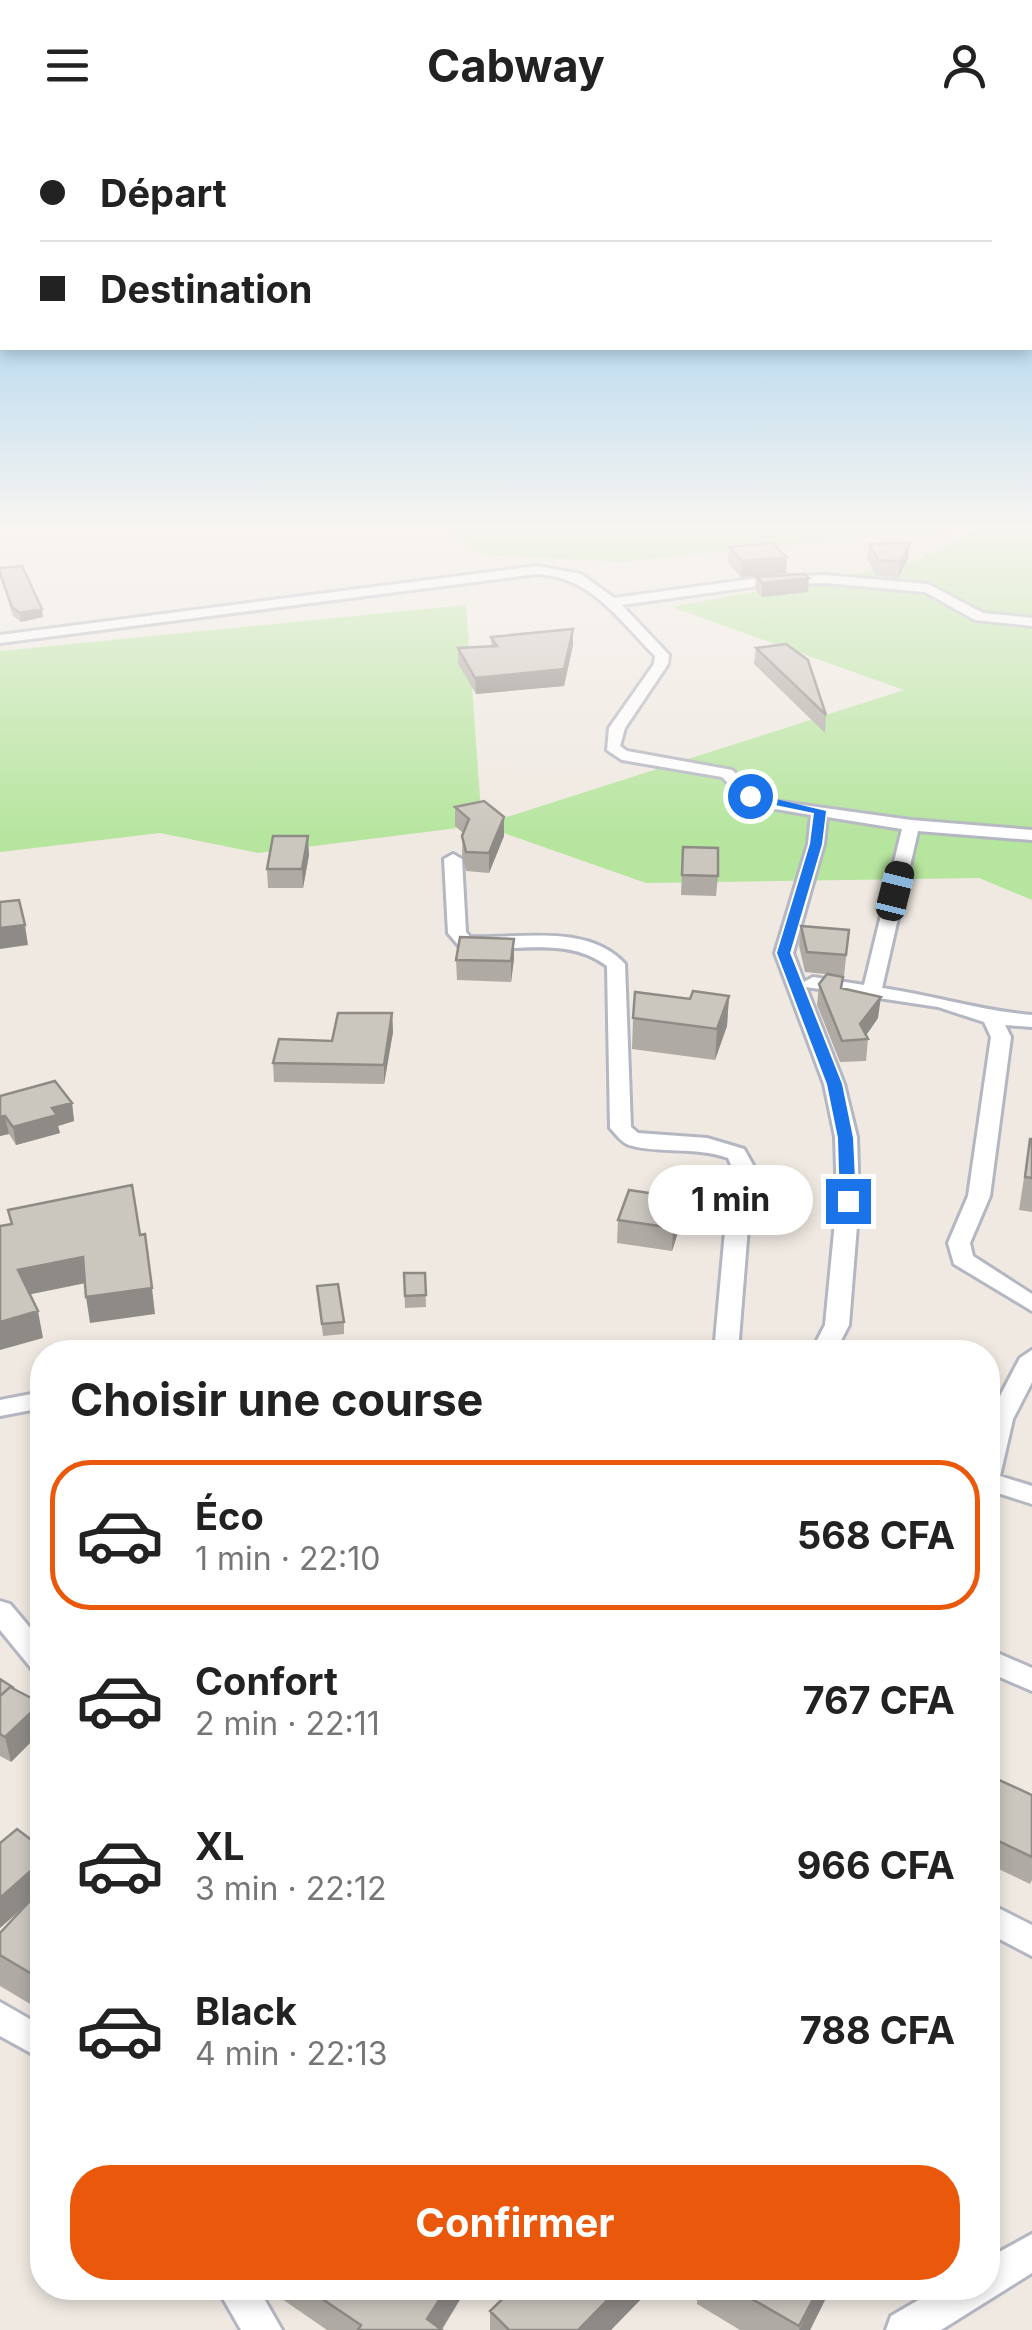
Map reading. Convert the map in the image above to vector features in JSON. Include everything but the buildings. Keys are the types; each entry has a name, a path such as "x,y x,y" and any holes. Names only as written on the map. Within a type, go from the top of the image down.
{"street":[{"path":"0,639 65,631"},
{"path":"640,631 662,655 661,664 617,728 612,747 622,754 735,776 750,796 764,802 911,825 1032,834"},
{"path":"820,811 816,844 784,940 784,953 834,1084 846,1138 848,1201 837,1325 830,1340"},
{"path":"872,990 911,825"},
{"path":"453,860 458,932 465,942 568,945 606,954 616,964 621,1128 632,1139 706,1144 736,1154 742,1165 727,1340"},
{"path":"798,982 872,990 967,1007 992,1018 1032,1021"},
{"path":"992,1018 1001,1037 979,1196 959,1243 962,1259 1032,1304"},
{"path":"1000,1419 1032,1358"},
{"path":"0,1408 30,1402"},
{"path":"1000,1483 1032,1495"},
{"path":"0,1610 30,1646"},
{"path":"1000,1665 1032,1680"},
{"path":"1000,1924 1032,1942"},
{"path":"0,2017 30,2036"},
{"path":"244,2300 263,2330"},
{"path":"905,2330 954,2300"}],"green space":[{"path":"206,631 468,631 482,825 904,690 738,631 1032,631 1032,900 979,878 646,883 481,825 258,853 160,833 0,852 0,651"}],"route":[{"path":"750,796 820,811 816,844 784,940 784,953 834,1084 846,1138 848,1201"}]}
